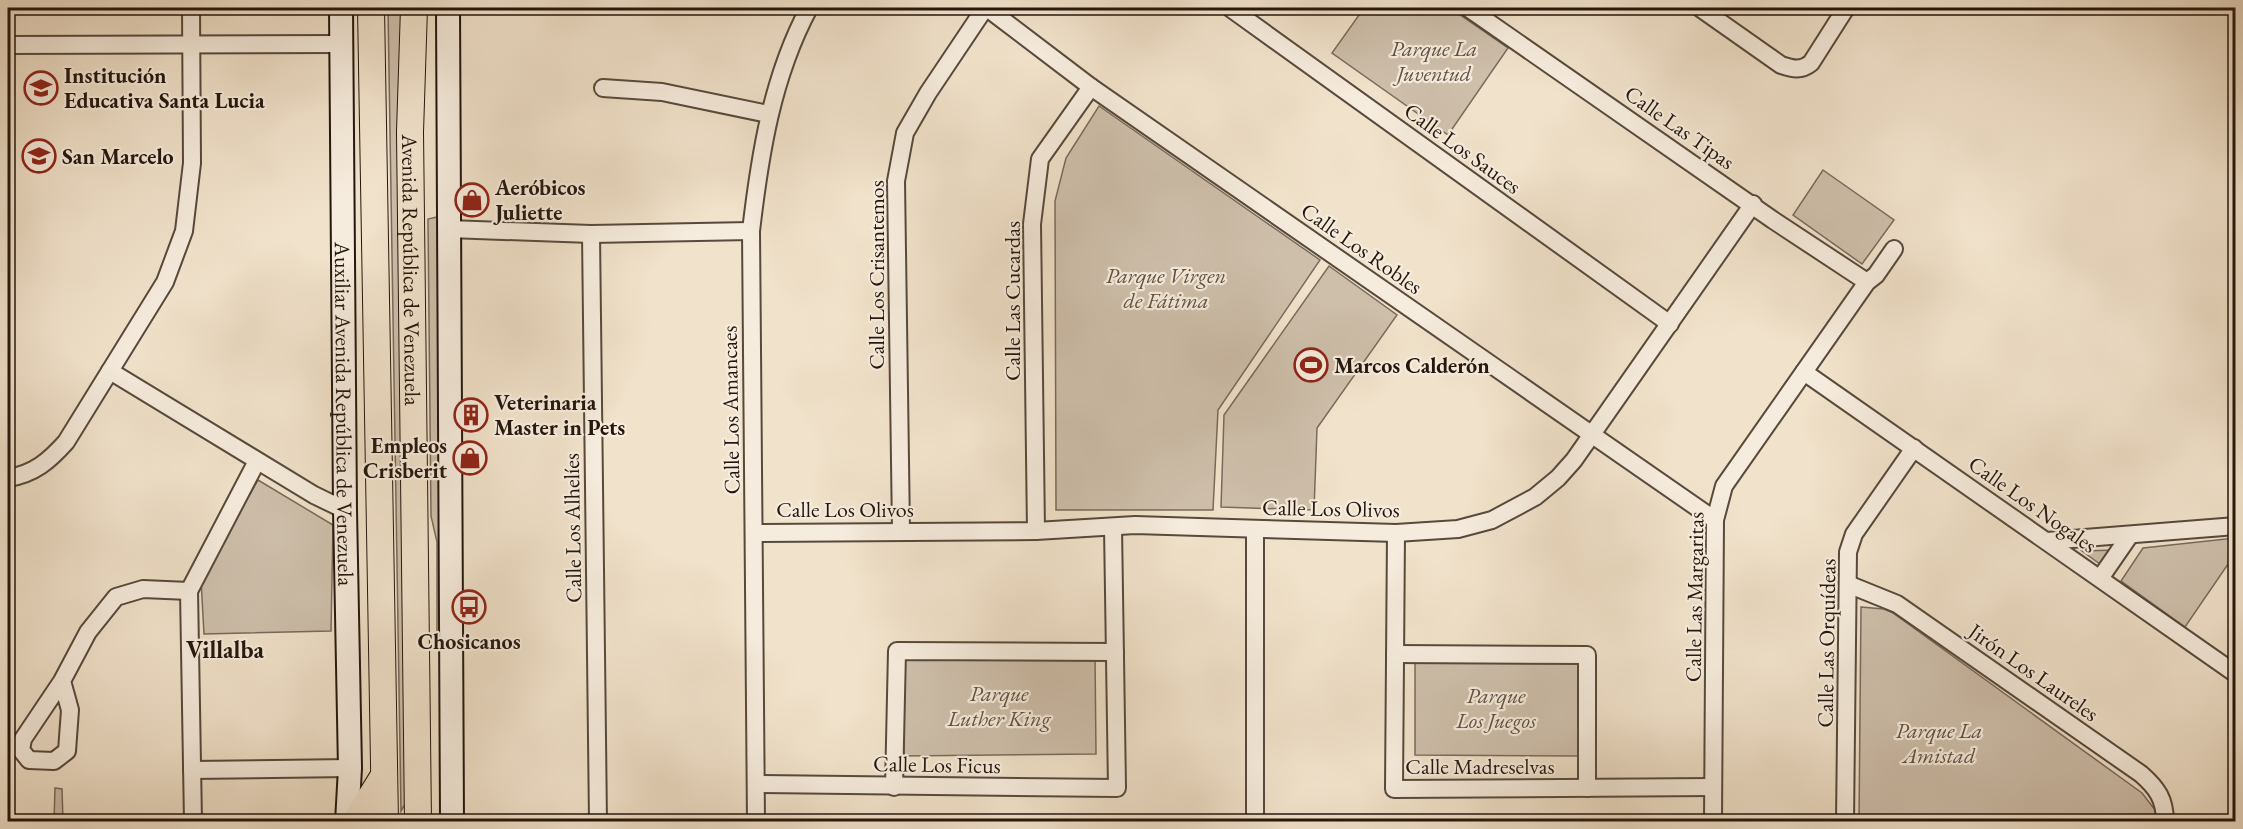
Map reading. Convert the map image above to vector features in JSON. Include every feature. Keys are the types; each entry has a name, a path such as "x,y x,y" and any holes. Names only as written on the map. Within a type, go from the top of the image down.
{"main road":[{"name":"Auxiliar Avenida República de Venezuela","path":"341,8 345,510 350,768 347,822"},
{"name":"Avenida República de Venezuela","path":"371,8 385,822"},
{"name":"Avenida República de Venezuela","path":"414,8 410,132 418,809"},
{"path":"448,8 452,822"},
{"path":"355,822 383,777"},
{"path":"418,809 434,822"}],"street":[{"path":"8,478 31,473 51,459 66,442 165,282 184,231 192,163 191,8"},
{"name":"Calle Los Amancaes","path":"756,822 751,231 759,161 768,114 809,8"},
{"name":"Calle Los Robles","path":"986,8 1091,87 1715,520"},
{"name":"Calle Los Crisantemos","path":"901,531 896,180 905,132 927,93 986,8"},
{"name":"Calle Los Sauces","path":"1230,8 1670,324"},
{"name":"Calle Las Tipas","path":"1468,8 1867,282"},
{"path":"1700,8 1781,65 1797,69 1804,68 1811,63 1846,8"},
{"path":"8,45 341,44"},
{"name":"Calle Las Cucardas","path":"1036,531 1032,224 1040,159 1091,87"},
{"path":"603,88 662,92 768,114"},
{"name":"Calle Los Olivos","path":"754,533 1036,531 1113,527 1396,533 1458,529 1492,520 1535,497 1558,478 1593,436 1753,204"},
{"path":"449,229 591,234 751,231"},
{"name":"Calle Los Alhelíes","path":"591,234 598,822"},
{"name":"Calle Las Margaritas","path":"1713,822 1715,520 1724,486 1867,282 1876,275 1894,249"},
{"path":"110,371 345,510"},
{"name":"Calle Los Nogales","path":"1804,372 2047,542 2101,577 2235,674"},
{"name":"Calle Las Orquídeas","path":"1845,822 1850,585 1848,552 1854,534 1914,448"},
{"path":"193,822 189,591 257,460"},
{"path":"2047,542 2235,526"},
{"path":"894,787 897,651 1115,652 1113,527"},
{"path":"1255,529 1255,822"},
{"name":"Calle Madreselvas","path":"1396,533 1394,789 1713,787"},
{"path":"2101,577 2130,535"},
{"name":"Jirón Los Laureles","path":"1850,585 1897,604 2141,774 2160,794 2165,805 2165,822"},
{"path":"62,681 70,710 67,751 54,761 29,760 23,754 21,743 62,681 88,632 116,597 143,589 189,591"},
{"name":"Calle Los Ficus","path":"757,784 1117,788 1115,652"},
{"path":"1395,654 1587,655 1587,788"},
{"path":"192,770 350,768"}],"green space":[{"path":"388,8 402,8 411,794 401,811"},
{"name":"Parque La Juventud","path":"1364,8 1450,8 1508,48 1448,135 1332,53"},
{"name":"Parque Virgen de Fátima","path":"1099,106 1320,260 1218,410 1213,510 1056,510 1055,201 1066,158"},
{"path":"1823,170 1894,220 1862,264 1793,215"},
{"path":"437,217 442,649 437,650 437,542 431,516 428,219"},
{"name":"Marcos Calderón","path":"1329,266 1397,315 1317,428 1314,510 1221,507 1224,415"},
{"path":"258,480 333,525 331,631 204,634 201,580"},
{"path":"2235,538 2235,554 2185,627 2121,581 2143,548"},
{"path":"2115,550 2104,567 2082,551"},
{"name":"Parque La Amistad","path":"1861,607 1884,609 1893,613 2142,793 2156,811 2157,822 1859,822"},
{"name":"Parque Luther King","path":"1095,656 1096,754 904,756 903,657"},
{"name":"Parque Los Juegos","path":"1415,658 1582,662 1583,756 1415,755"},
{"path":"55,788 62,789 63,821 54,821"}],"place":[{"name":"Institución Educativa Santa Lucia","path":"41,88"},
{"name":"San Marcelo","path":"39,156"},
{"name":"Aeróbicos Juliette","path":"472,200"},
{"name":"Marcos Calderón","path":"1311,365"},
{"name":"Veterinaria Master in Pets","path":"471,415"},
{"name":"Empleos Crisberit","path":"470,458"},
{"name":"Chosicanos","path":"469,607"}],"district":[{"name":"Villalba","path":"225,650"}]}
